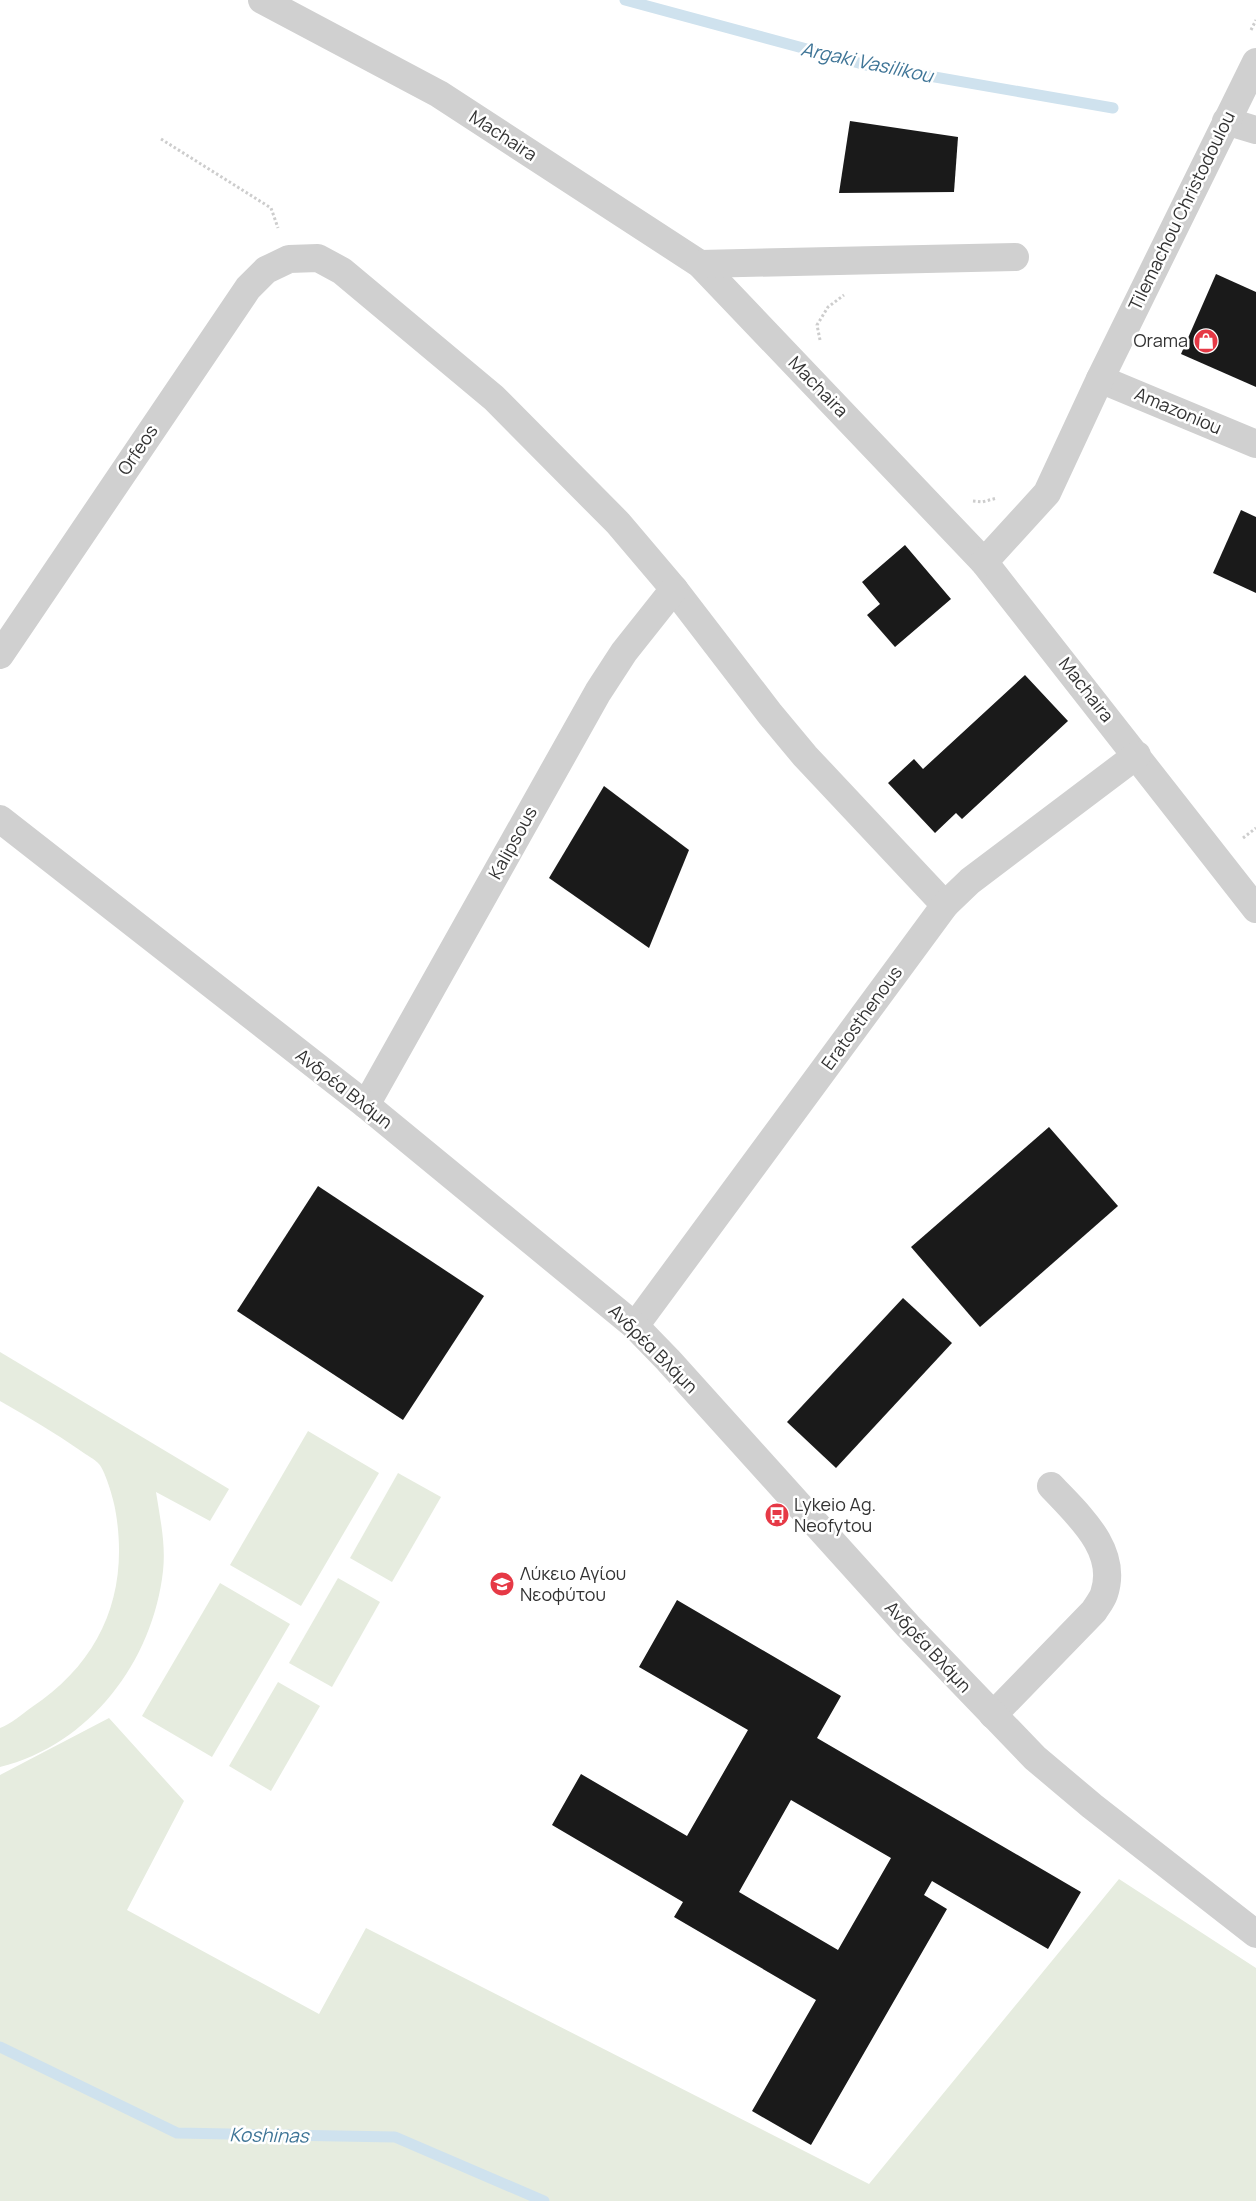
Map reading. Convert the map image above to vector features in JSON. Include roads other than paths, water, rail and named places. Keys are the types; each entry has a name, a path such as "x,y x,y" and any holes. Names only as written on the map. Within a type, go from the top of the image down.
{"street":[{"name":"Machaira","path":"262,0 439,94 700,264 984,562 1256,909"},
{"name":"Tilemachou Christodoulou","path":"984,562 1047,493 1100,378 1226,120 1252,49"},
{"path":"1226,120 1256,130"},
{"path":"700,264 1015,257"},
{"name":"Orfeos","path":"0,655 248,288 266,270 289,259 318,258 342,271 494,398 618,523 674,589"},
{"name":"Amazoniou","path":"1100,378 1256,444"},
{"path":"674,589 770,714 805,756 945,905"},
{"name":"Kalipsous","path":"366,1105 598,692 624,652 674,589"},
{"name":"Eratosthenous","path":"635,1326 945,905 970,881 1137,755"},
{"name":"Ανδρέα Βλάμη","path":"0,819 366,1105 635,1326 668,1360 888,1605 1035,1758 1092,1806 1256,1934"},
{"path":"992,1715 1094,1611 1104,1594 1107,1574 1103,1554 1094,1532 1051,1486"}],"waterway":[{"name":"Argaki Vasilikou","path":"625,0 866,65 1113,108"},
{"name":"Koshinas","path":"0,2047 177,2133 395,2137 544,2201"}],"place":[{"name":"Orama","path":"1206,341"},
{"name":"Lykeio Ag. Neofytou","path":"777,1515"},
{"name":"Λύκειο Αγίου Νεοφύτου","path":"502,1584"}]}
